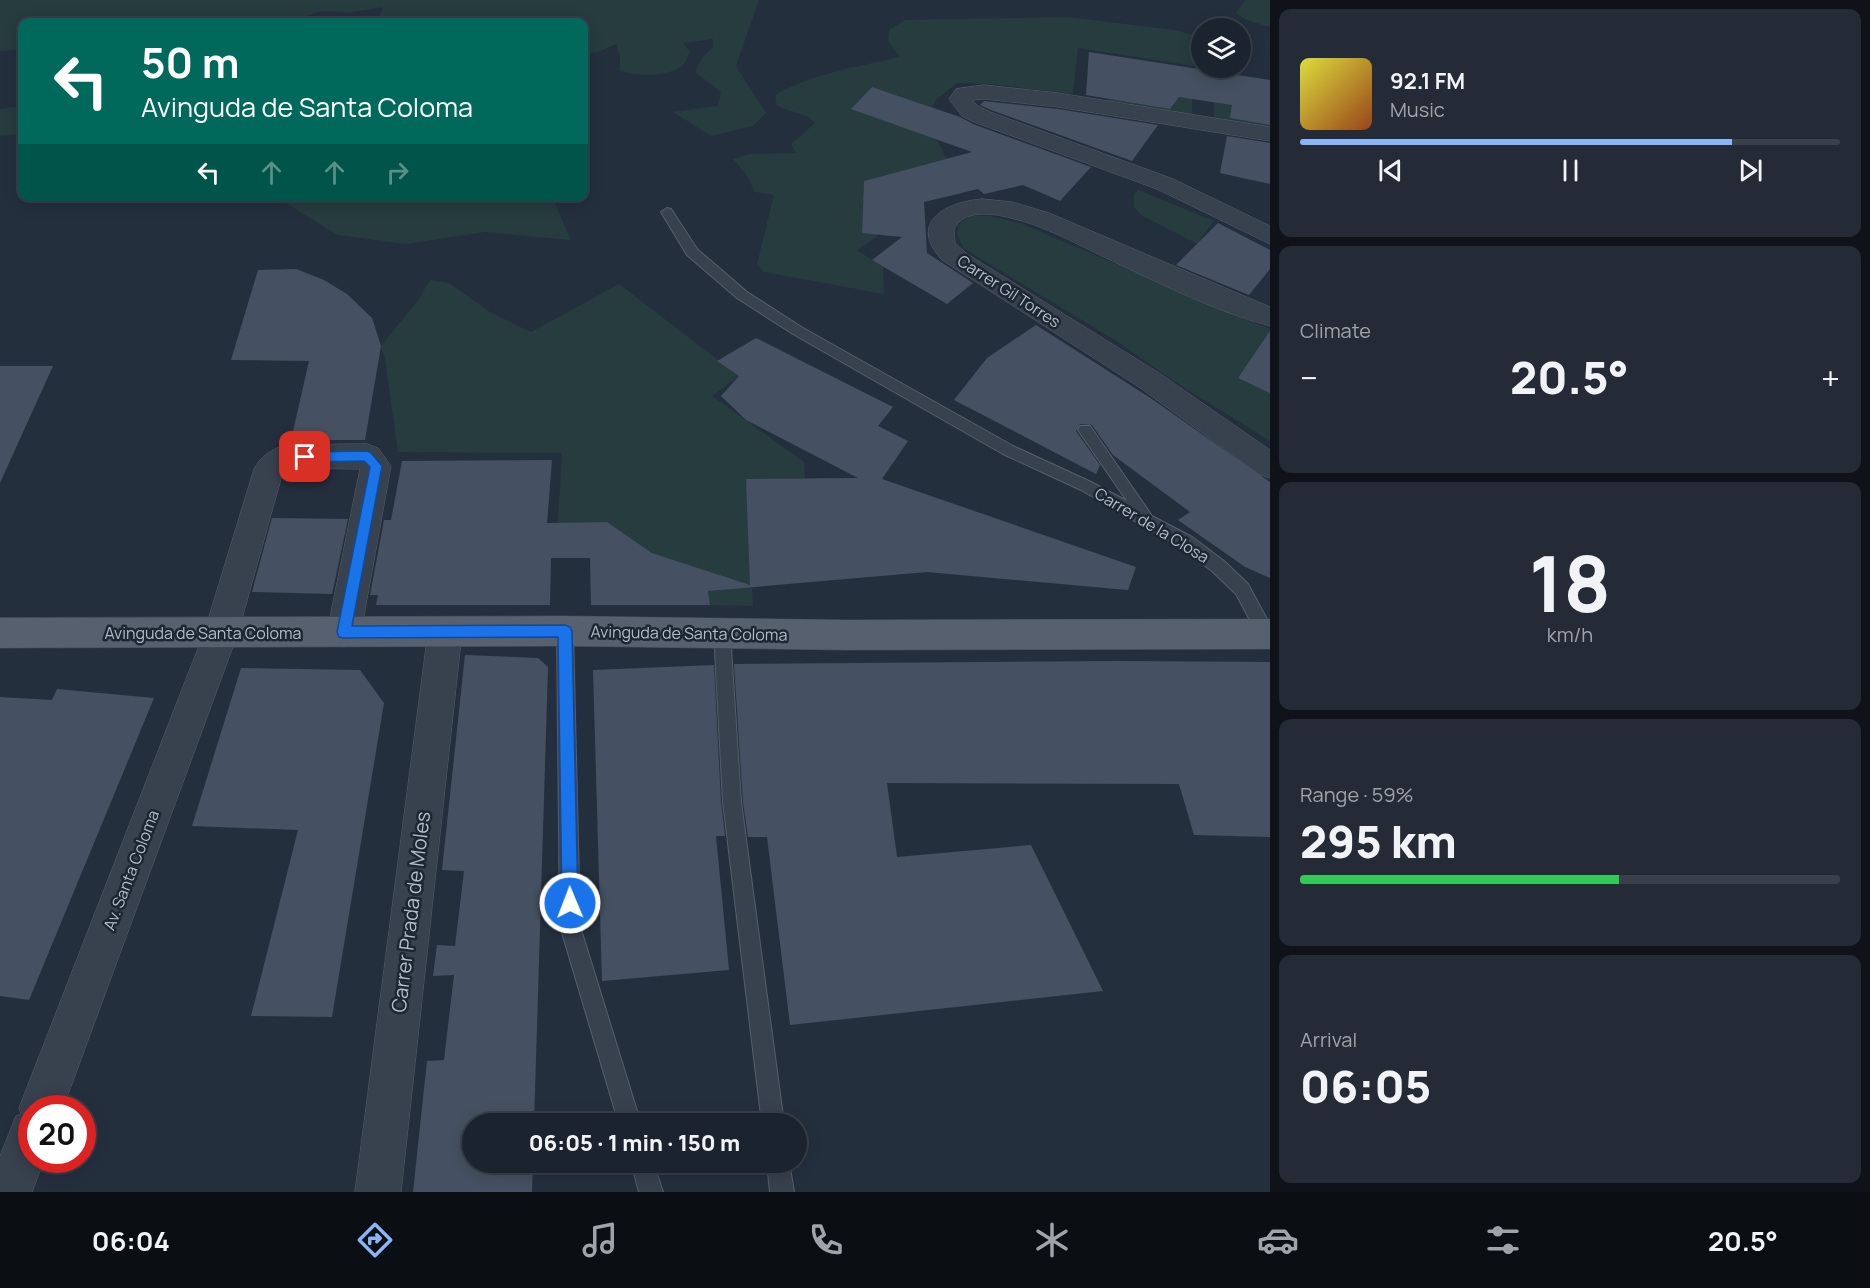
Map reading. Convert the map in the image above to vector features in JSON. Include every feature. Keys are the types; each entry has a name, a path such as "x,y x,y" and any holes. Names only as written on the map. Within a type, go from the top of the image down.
{"main road":[{"name":"Avinguda de Santa Coloma","path":"0,633 565,631 858,636 1268,634"}],"street":[{"path":"1270,134 1058,100 984,92 964,94 960,99 969,111 982,117 1165,184 1270,236"},
{"name":"Carrer Gil Torres","path":"1270,317 1057,226 1011,209 966,207 949,217 943,223 940,231 946,249 958,260 1149,380 1270,466"},
{"name":"Av. Santa Coloma","path":"45,1095 221,633 269,469 284,457 367,456 376,466 344,632"},
{"name":"Carrer Prada de Moles","path":"378,1192 445,632"},
{"path":"9,1192 18,1169"}],"lane":[{"name":"Carrer de la Closa","path":"667,212 692,252 742,295 798,331 1008,450 1086,486 1186,542 1218,566 1242,589 1268,634"},
{"path":"1085,430 1148,519"},
{"path":"565,631 570,926 627,1113"},
{"path":"722,632 732,802 772,1113"},
{"path":"645,1173 651,1192"},
{"path":"779,1173 782,1192"}],"green space":[{"path":"0,0 759,0 736,66 766,113 753,126 711,136 673,112 718,106 721,92 695,72 702,58 713,47 713,39 683,43 690,52 684,64 677,69 661,74 635,74 620,71 620,56 616,44 599,52 588,53 588,18 379,18 383,7 349,13 321,11 301,18 18,18 18,49 0,51"},
{"path":"1245,0 1270,0 1270,27 1251,21 1251,18 1243,18 1236,13"},
{"path":"1067,17 1175,30 1191,34 1191,65 1078,48 1073,94 991,84 957,83 936,100 932,107 872,87 852,108 936,139 947,159 864,181 862,226 879,235 857,250 883,267 884,294 764,272 757,264 774,195 755,192 745,173 733,159 750,154 796,153 791,144 815,123 808,117 777,106 775,95 820,76 900,57 888,41 889,30 905,20"},
{"path":"1109,86 1192,99 1192,115 1108,101"},
{"path":"1214,102 1270,111 1270,128 1214,119"},
{"path":"18,107 18,134 0,136 0,109"},
{"path":"1138,190 1214,221 1197,244 1141,215 1134,207 1134,194"},
{"path":"554,201 571,240 485,232 406,244 338,235 284,202"},
{"path":"971,216 990,216 1022,224 1270,329 1270,441 1172,380 1118,342 963,248 957,234 959,223"},
{"path":"430,280 449,283 490,312 531,332 619,284 739,376 712,396 804,462 805,478 747,479 753,606 710,605 704,570 652,553 607,522 558,523 562,453 398,452 385,359 381,346 417,302"}],"building":[{"path":"1089,52 1191,68 1191,78 1251,77 1270,80 1270,125 1230,118 1232,105 1179,97 1170,109 1086,95"},
{"path":"872,87 960,117 973,124 1091,167 1060,201 1023,185 984,194 978,189 924,202 927,253 973,283 947,304 872,260 902,237 862,233 864,181 972,152 851,109"},
{"path":"984,101 1058,109 1158,125 1132,161 991,110 980,105"},
{"path":"1227,136 1270,143 1270,184 1220,173"},
{"path":"1218,223 1270,250 1270,269 1249,295 1176,265"},
{"path":"296,269 324,280 347,294 372,318 381,346 365,440 291,440 309,361 231,360 258,270"},
{"path":"1036,325 1152,399 1270,482 1270,578 1245,567 1178,520 1190,512 1113,455 1092,425 1080,424 1076,431 1100,465 1096,474 954,400 987,358"},
{"path":"1270,331 1270,393 1238,378"},
{"path":"756,338 893,407 878,426 908,441 882,479 1136,567 1128,590 927,572 708,591 710,605 591,605 590,558 551,558 550,605 376,605 378,595 370,595 384,520 391,520 402,461 552,460 547,523 607,522 652,553 750,585 746,479 858,478 746,420 721,396 739,376 717,361"},
{"path":"0,366 53,366 0,483"},
{"path":"272,518 348,519 332,594 252,592"},
{"path":"465,655 538,658 548,667 534,1113 462,1113 462,1173 533,1173 532,1192 413,1192 427,1061 444,1060 454,975 433,976 437,945 455,946 464,871 442,870"},
{"path":"1270,662 1270,837 1194,835 1179,784 887,783 897,857 1031,845 1103,991 790,1025 767,837 748,837 743,802 734,664"},
{"path":"714,665 721,802 725,836 716,836 729,970 602,981 593,670"},
{"path":"241,668 360,670 384,703 332,1017 251,1016 298,830 192,826"},
{"path":"57,689 154,698 29,1000 0,996 0,697 52,700"}],"route":[{"path":"305,457 367,456 376,466 344,632 565,631 570,903"}]}
